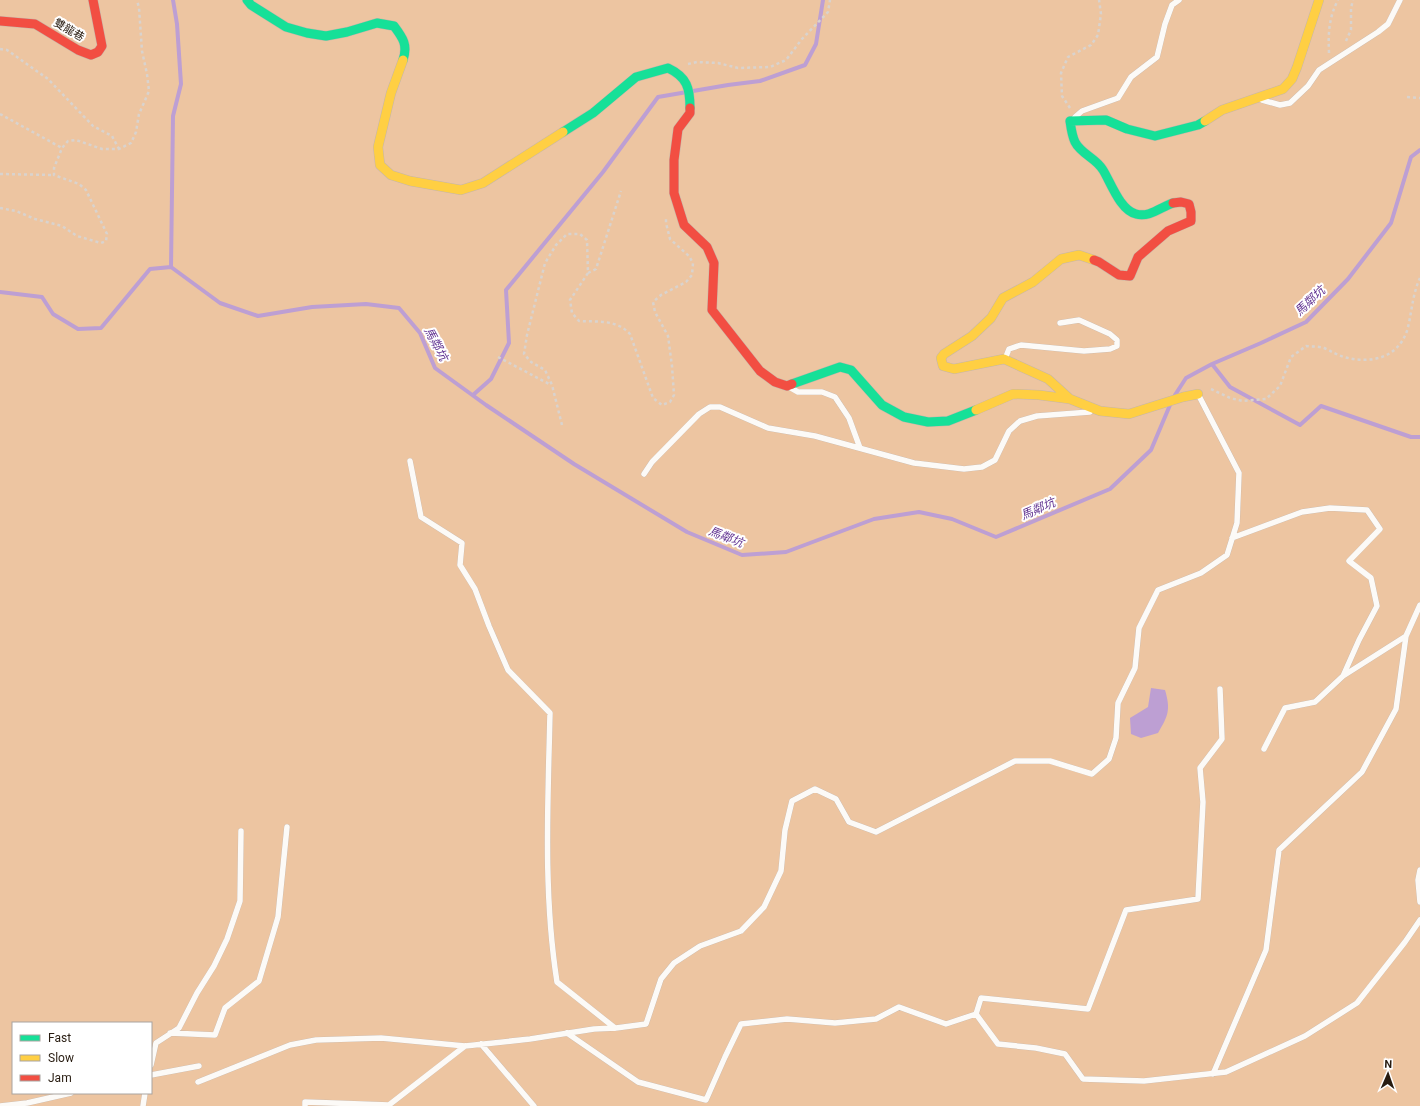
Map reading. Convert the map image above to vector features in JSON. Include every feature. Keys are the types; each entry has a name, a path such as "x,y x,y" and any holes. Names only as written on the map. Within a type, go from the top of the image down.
{"street":[{"name":"雙龍巷","path":"0,21 35,24 78,50 91,55 98,52 102,46 92,0"},
{"path":"247,0 251,5 286,27 307,33 326,36 347,32 377,23 394,26 404,39 404,56 391,93 378,147 380,165 391,175 410,181 461,190 483,183 593,113 636,77 668,68 679,73 690,94 690,113 678,129 674,160 674,193 684,225 707,246 714,263 712,310 760,371 775,382 787,386 840,367 851,370 882,405 904,417 928,422 948,421 1013,394 1039,395 1070,399 1100,411 1129,414 1183,397 1198,394"},
{"path":"1070,399 1048,379 1004,359 954,369 943,366 941,358 944,354 972,336 990,318 1003,298 1033,282 1061,259 1078,255 1099,262 1118,275 1130,276 1138,257 1168,231 1191,221 1189,204 1182,201 1174,202 1148,215 1134,214 1125,208 1100,165 1075,143 1070,121 1106,120 1127,129 1155,136 1198,125 1222,110 1283,89 1292,79 1298,67 1319,0"}],"lane":[{"path":"1070,121 1082,110 1118,98 1131,77 1157,57 1172,5 1180,0"},
{"path":"1258,98 1280,105 1290,103 1308,86 1319,70 1388,24 1400,0"},
{"path":"1004,359 1009,349 1021,345 1084,351 1110,349 1118,346 1117,340 1110,334 1078,320 1060,323"},
{"path":"787,386 798,392 822,392 835,397 849,418 860,448"},
{"path":"198,1082 290,1045 316,1040 381,1038 465,1046 530,1039 594,1029 646,1024 661,979 674,963 700,946 741,931 764,907 781,871 785,830 792,802 815,789 836,799 849,822 876,832 1015,761 1050,761 1092,774 1109,759 1116,738 1118,703 1135,668 1139,628 1158,590 1201,573 1227,555 1237,523 1239,473 1198,394"},
{"path":"644,474 652,462 699,414 710,407 720,407 768,428 815,436 914,463 964,470 982,467 995,460 1009,431 1020,421 1037,416 1100,411"},
{"path":"410,461 421,517 462,542 460,565 475,589 508,670 550,713 547,855 552,953 557,982 616,1028"},
{"path":"1232,538 1302,512 1330,508 1366,510 1380,529 1349,561 1371,578 1377,606 1359,640 1343,676"},
{"path":"1213,1074 1266,950 1280,850 1362,772 1396,709 1406,636 1420,605"},
{"path":"1264,750 1285,708 1315,702 1343,676 1406,636"},
{"path":"976,1014 981,998 1088,1009 1126,910 1198,900 1203,802 1200,768 1222,739 1220,689"},
{"path":"170,1033 214,1036 225,1008 259,980 278,917 287,827"},
{"path":"152,1060 156,1043 179,1028 197,993 214,966 227,939 240,901 241,831"},
{"path":"1420,870 1418,880 1420,902"},
{"path":"976,1014 998,1044 1036,1048 1065,1054 1083,1079 1144,1081 1226,1072 1305,1036 1357,1003 1405,942 1420,920"},
{"path":"567,1033 638,1082 706,1100 724,1057 741,1024 787,1019 834,1023 869,1020 876,1019 899,1007 946,1024 976,1014"},
{"path":"481,1044 534,1106"},
{"path":"305,1106 305,1102 389,1105 465,1046"},
{"path":"152,1075 199,1066"},
{"path":"0,1106 27,1103 67,1094"},
{"path":"143,1106 145,1094"}],"path":[{"path":"54,175 54,168 62,148 68,141 76,140 102,149 119,149 131,143 136,132 138,114 149,91 142,51 139,8 137,0"},
{"path":"668,68 697,62 738,68 770,67 786,60 828,12 830,0"},
{"path":"1082,110 1070,108 1062,96 1061,73 1068,57 1091,45 1098,35 1101,14 1099,0"},
{"path":"1330,63 1328,37 1332,12 1338,0"},
{"path":"1340,56 1351,30 1351,8 1353,0"},
{"path":"0,49 7,50 48,79 93,126 112,136 119,149"},
{"path":"1407,98 1420,98"},
{"path":"0,114 62,148"},
{"path":"0,174 54,175 79,184 86,190 107,234 106,241 101,243 76,236 62,226 35,219 16,211 0,208"},
{"path":"621,191 596,269 588,273 570,300 572,313 578,321 612,322 626,329 630,334 653,398 662,405 670,402 674,395 672,366 668,336 655,312 653,302 661,295 686,282 692,275 693,263 689,256 670,239 666,223 667,216"},
{"path":"562,425 552,386 545,370 531,362 524,354 527,335 545,264 556,245 567,234 580,234 586,240 588,273"},
{"path":"1198,394 1211,389 1230,398 1244,401 1266,399 1280,386 1291,357 1306,346 1322,348 1343,357 1370,360 1389,355 1401,344 1407,331 1416,286 1420,278"},
{"path":"498,357 552,386"}],"shaded area":[{"path":"0,0 1420,0 1420,1106 0,1106"},
{"path":"1151,688 1165,690 1168,703 1168,713 1158,733 1141,738 1131,734 1130,718 1148,707"}],"waterway":[{"path":"171,267 173,116 181,84 177,24 173,0"},
{"path":"473,395 491,379 509,343 506,290 603,172 658,97 760,81 805,65 816,44 823,0"},
{"name":"馬鄰坑","path":"1175,395 1186,378 1212,364 1306,322 1348,279 1391,223 1411,157 1420,150"},
{"name":"馬鄰坑","path":"0,292 42,297 53,314 78,329 101,328 150,269 171,267 220,303 258,316 312,307 366,304 399,308 420,333 435,368 486,405 574,464 687,532 742,555 786,552 874,519 919,512 952,519 996,537 1110,489 1151,450 1170,405"},
{"path":"1212,364 1230,387 1300,425 1321,406 1411,437 1420,437"}],"traffic: fast":[{"path":"247,0 251,5 286,27 307,33 326,36 347,32 377,23 394,26 404,42 405,50 403,60"},
{"path":"563,132 593,113 636,77 668,68 679,75 686,84 690,108"},
{"path":"1173,203 1146,215 1136,214 1130,211 1116,195 1103,170 1097,162 1081,150 1075,142 1070,121 1106,120 1127,129 1155,136 1198,125 1205,121"},
{"path":"792,384 840,367 851,370 882,405 904,417 928,422 948,421 976,410"}],"traffic: slow":[{"path":"1205,121 1222,110 1283,89 1292,79 1297,67 1319,0"},
{"path":"403,60 391,93 378,147 380,165 391,175 410,181 461,190 483,183 563,132"},
{"path":"1070,399 1048,379 1004,359 954,369 943,366 941,358 944,354 972,336 991,318 1003,298 1033,282 1061,259 1079,255 1094,260"},
{"path":"976,410 1013,394 1039,395 1070,399 1100,411 1129,414 1183,397 1198,394"}],"traffic: jam":[{"path":"0,21 35,24 78,50 91,55 98,52 102,46 93,0"},
{"path":"690,108 690,113 678,129 674,160 674,193 684,225 707,247 714,263 712,310 760,371 775,382 787,386 792,384"},
{"path":"1094,260 1119,275 1130,276 1138,257 1168,231 1191,221 1189,204 1181,202 1173,203"}]}
